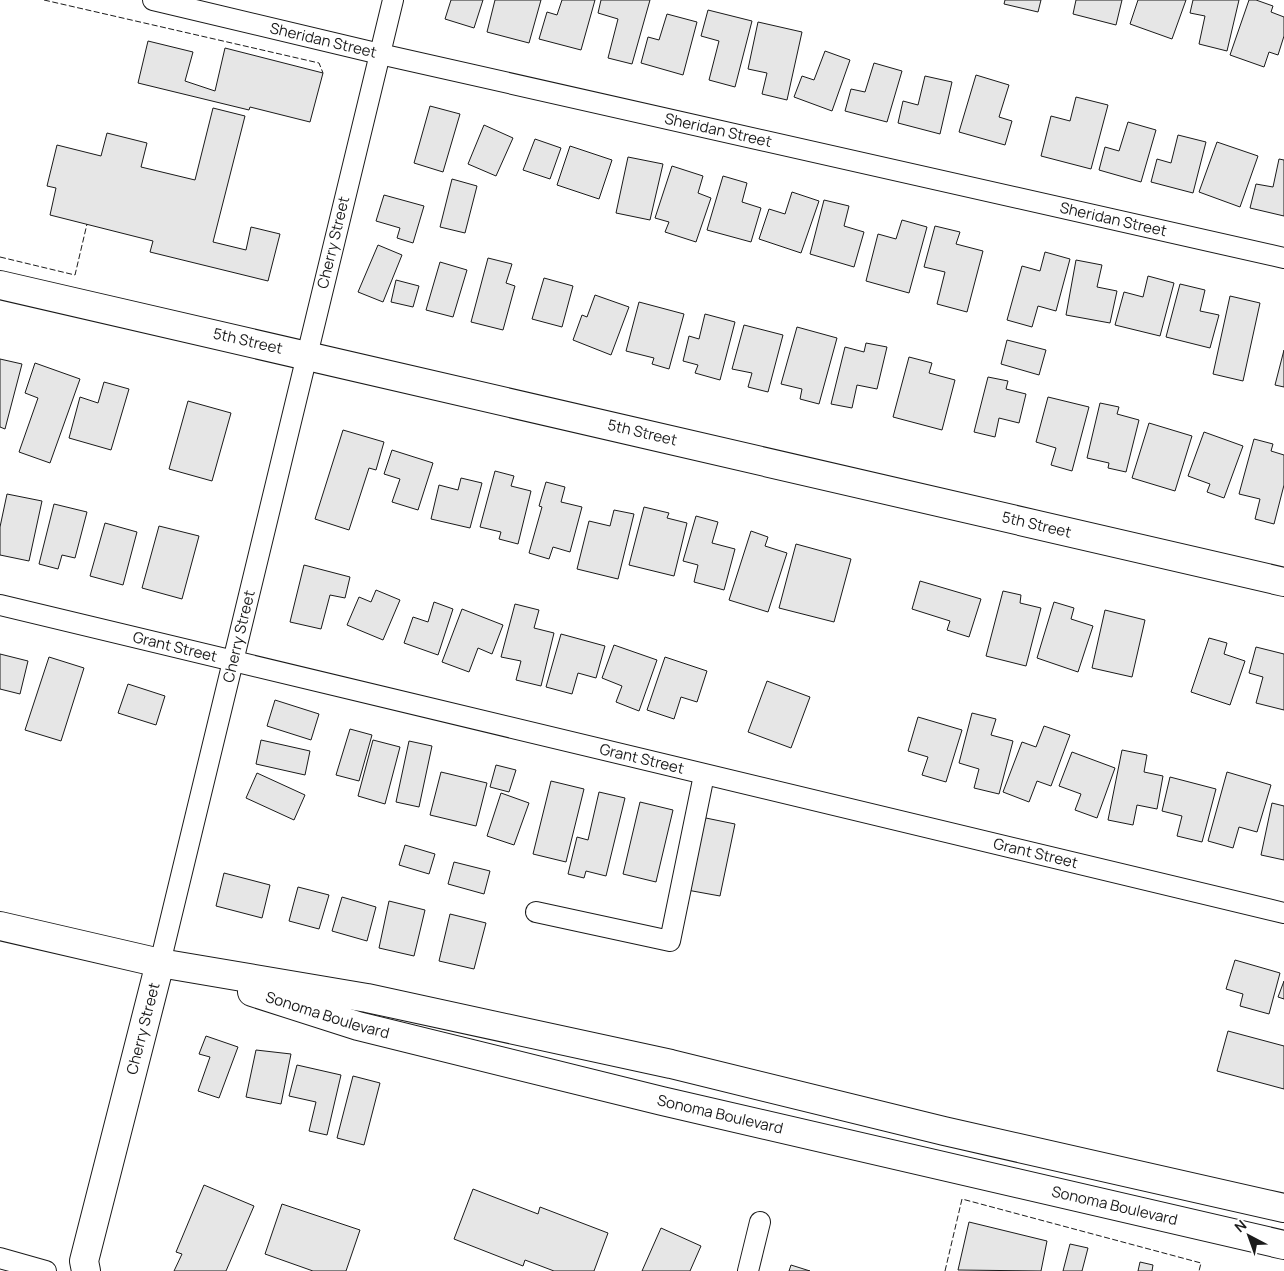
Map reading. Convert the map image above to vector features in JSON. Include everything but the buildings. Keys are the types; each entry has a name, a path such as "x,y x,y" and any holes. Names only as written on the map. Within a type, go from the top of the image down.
{"main road":[{"name":"5th Street","path":"0,285 306,353 902,495 1284,582"},
{"name":"Sonoma Boulevard","path":"0,926 160,963 386,1002 671,1064 944,1131 1284,1208"},
{"name":"Sonoma Boulevard","path":"160,963 358,1026 672,1103 1284,1245"},
{"name":"Cherry Street","path":"86,1271 84,1261 160,963"}],"street":[{"name":"Sheridan Street","path":"153,0 380,54 1284,258"},
{"name":"Cherry Street","path":"160,963 234,661 306,353 393,0"},
{"name":"Grant Street","path":"0,605 1284,913"},
{"path":"536,912 670,941 704,775"},
{"path":"748,1271 760,1222"},
{"path":"0,1258 46,1271"}],"fence":[{"path":"44,0 319,63 323,73"},
{"path":"0,257 75,275 87,224"},
{"path":"945,1271 962,1199 1201,1263 1199,1271"}]}
